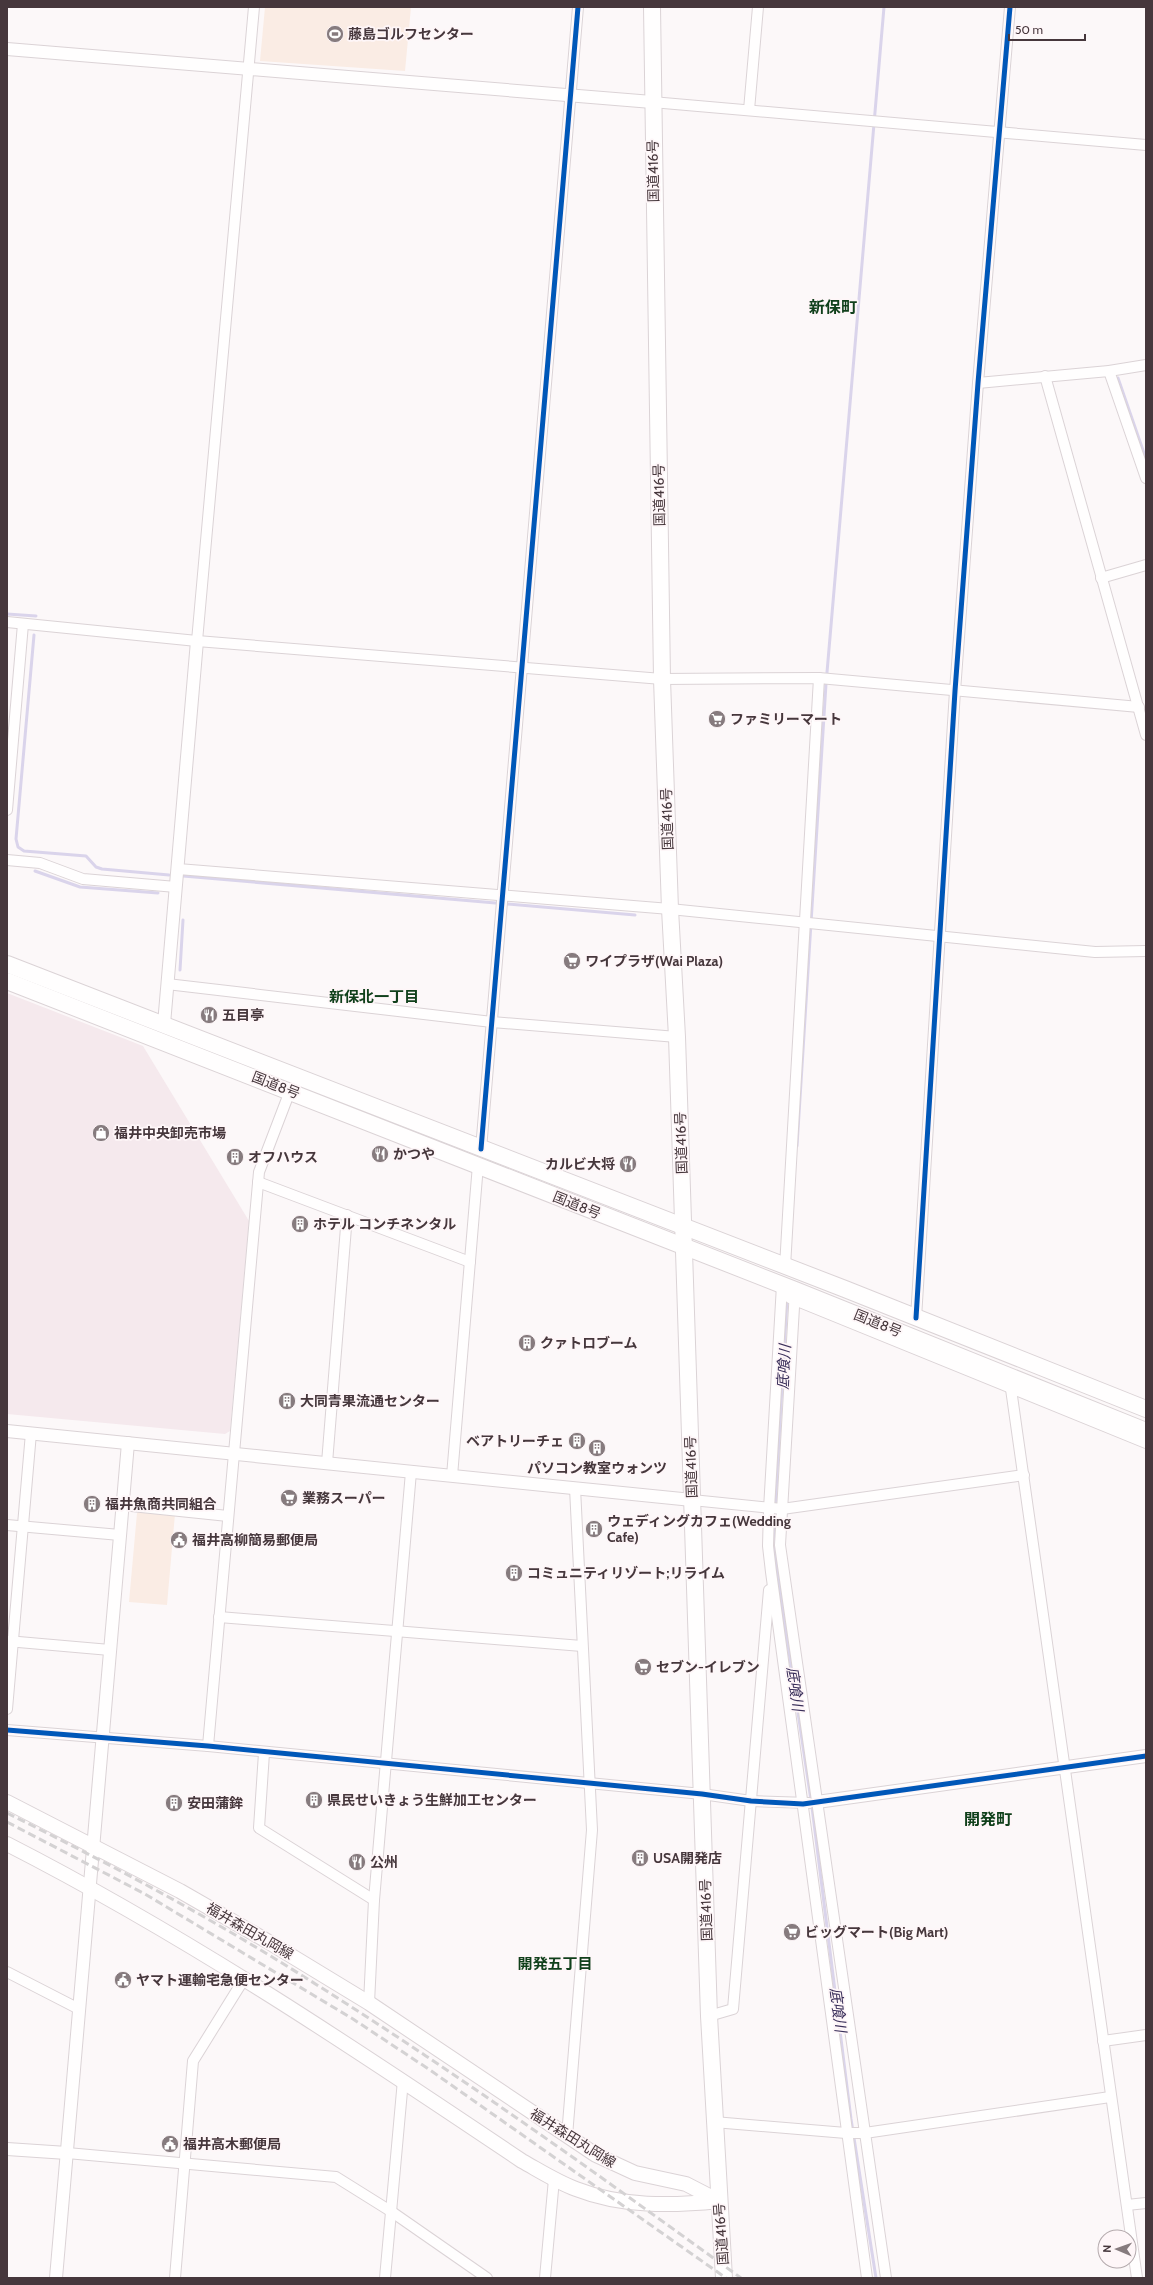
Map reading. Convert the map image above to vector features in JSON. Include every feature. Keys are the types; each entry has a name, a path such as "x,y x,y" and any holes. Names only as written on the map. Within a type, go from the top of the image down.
{"highway":[{"name":"国道416号","path":"652,7 652,102 662,680 670,909 677,1037 709,2016 724,2278"},
{"name":"国道8号","path":"7,964 164,1024 1146,1409"},
{"name":"国道8号","path":"7,981 684,1247 788,1292 1146,1430"}],"main road":[{"name":"福井森田丸岡線","path":"7,1802 180,1891 369,2003 567,2136 615,2166 635,2173 686,2184 719,2202"},
{"path":"7,1844 90,1887 244,1979 402,2080 522,2161 554,2179 577,2190 631,2202 686,2205 719,2202"}],"street":[{"path":"164,1024 254,7"},
{"path":"481,1149 524,668 578,7"},
{"path":"749,110 758,7"},
{"path":"916,1318 955,692 978,383 1010,7"},
{"path":"7,49 749,110 1146,145"},
{"path":"978,383 1109,371 1146,365"},
{"path":"1109,371 1146,478"},
{"path":"1045,376 1146,735"},
{"path":"1101,578 1146,565"},
{"path":"7,622 197,641 662,680 819,678 955,692 1139,707"},
{"path":"7,810 23,624"},
{"path":"785,1267 819,678"},
{"path":"7,860 40,863 83,879 176,886"},
{"path":"178,869 670,909 1096,952 1146,951"},
{"path":"167,984 492,1022 677,1037"},
{"path":"208,1746 259,1172 290,1091"},
{"path":"452,1476 478,1165"},
{"path":"258,1182 470,1262"},
{"path":"327,1463 347,1215"},
{"path":"788,1292 1011,1389 1146,1443"},
{"path":"788,1292 769,1509 771,1572 804,1804 846,2133 867,2278"},
{"path":"788,1292 780,1544 886,2278"},
{"path":"1011,1389 1110,2097 1137,2278"},
{"path":"7,1430 128,1443 234,1452 769,1509 782,1509 1024,1475"},
{"path":"7,1709 10,1641 23,1526 31,1433"},
{"path":"56,2278 128,1443"},
{"path":"369,2003 374,1900 411,1472"},
{"path":"567,2136 592,1830 575,1488"},
{"path":"122,1506 228,1516"},
{"path":"7,1525 120,1534"},
{"path":"709,2016 733,2009 771,1572"},
{"path":"219,1617 582,1646"},
{"path":"10,1641 110,1650"},
{"path":"7,1730 208,1746 264,1753 702,1794 751,1801 804,1804 1146,1756"},
{"path":"264,1753 259,1828 374,1900"},
{"path":"7,1972 79,2009"},
{"path":"175,2278 194,2061 244,1979"},
{"path":"1103,2041 1146,2035"},
{"path":"385,2278 392,2212 402,2080"},
{"path":"714,2122 846,2133 865,2133 1110,2097"},
{"path":"7,2149 336,2177 392,2212 487,2278"},
{"path":"545,2278 554,2179"},
{"path":"1127,2205 1146,2203"}],"shaded area":[{"name":"藤島ゴルフセンター","path":"265,7 411,7 405,71 260,61"},
{"name":"福井中央卸売市場","path":"7,993 143,1046 249,1221 230,1431 225,1434 7,1414"},
{"path":"140,1511 175,1514 167,1605 129,1602 137,1513"}],"waterway":[{"path":"797,1146 826,684 884,7"},
{"path":"1118,378 1146,459"},
{"path":"7,614 36,616"},
{"path":"34,635 16,839 18,847 24,851 86,856 96,867 102,869 169,875"},
{"path":"35,871 80,887 158,893"},
{"path":"183,876 635,915"},
{"path":"180,970 183,920"},
{"name":"底喰川","path":"787,1299 773,1544 812,1807 851,2119 876,2278"}],"railway":[{"path":"7,1813 81,1850 227,1930 355,2009 577,2160 741,2278"},
{"path":"7,1822 145,1894 353,2019 430,2070 726,2278"}],"cycle path":[{"path":"481,1149 578,7"},
{"path":"916,1318 955,691 978,383 1010,7"},
{"path":"7,1730 208,1746 702,1794 751,1801 803,1804 1146,1756"}],"place":[{"name":"藤島ゴルフセンター","path":"335,34"},
{"name":"ファミリーマート","path":"717,719"},
{"name":"ワイプラザ(Wai Plaza)","path":"572,961"},
{"name":"五目亭","path":"209,1015"},
{"name":"福井中央卸売市場","path":"101,1133"},
{"name":"かつや","path":"380,1154"},
{"name":"オフハウス","path":"235,1157"},
{"name":"カルビ大将","path":"628,1164"},
{"name":"ホテル コンチネンタル","path":"300,1224"},
{"name":"クァトロブーム","path":"527,1343"},
{"name":"大同青果流通センター","path":"287,1401"},
{"name":"ベアトリーチェ","path":"577,1441"},
{"name":"パソコン教室ウォンツ","path":"597,1448"},
{"name":"業務スーパー","path":"289,1498"},
{"name":"福井魚商共同組合","path":"92,1504"},
{"name":"ウェディングカフェ(Wedding Cafe)","path":"594,1529"},
{"name":"福井高柳簡易郵便局","path":"179,1540"},
{"name":"コミュニティリゾート;リライム","path":"514,1573"},
{"name":"セブン-イレブン","path":"643,1667"},
{"name":"県民せいきょう生鮮加工センター","path":"314,1800"},
{"name":"安田蒲鉾","path":"174,1803"},
{"name":"USA開発店","path":"640,1858"},
{"name":"公州","path":"357,1862"},
{"name":"ビッグマート(Big Mart)","path":"792,1932"},
{"name":"ヤマト運輸宅急便センター","path":"123,1980"},
{"name":"福井高木郵便局","path":"170,2144"}],"district":[{"name":"新保町","path":"833,307"},
{"name":"新保北一丁目","path":"374,997"},
{"name":"開発町","path":"988,1819"},
{"name":"開発五丁目","path":"555,1964"}]}
